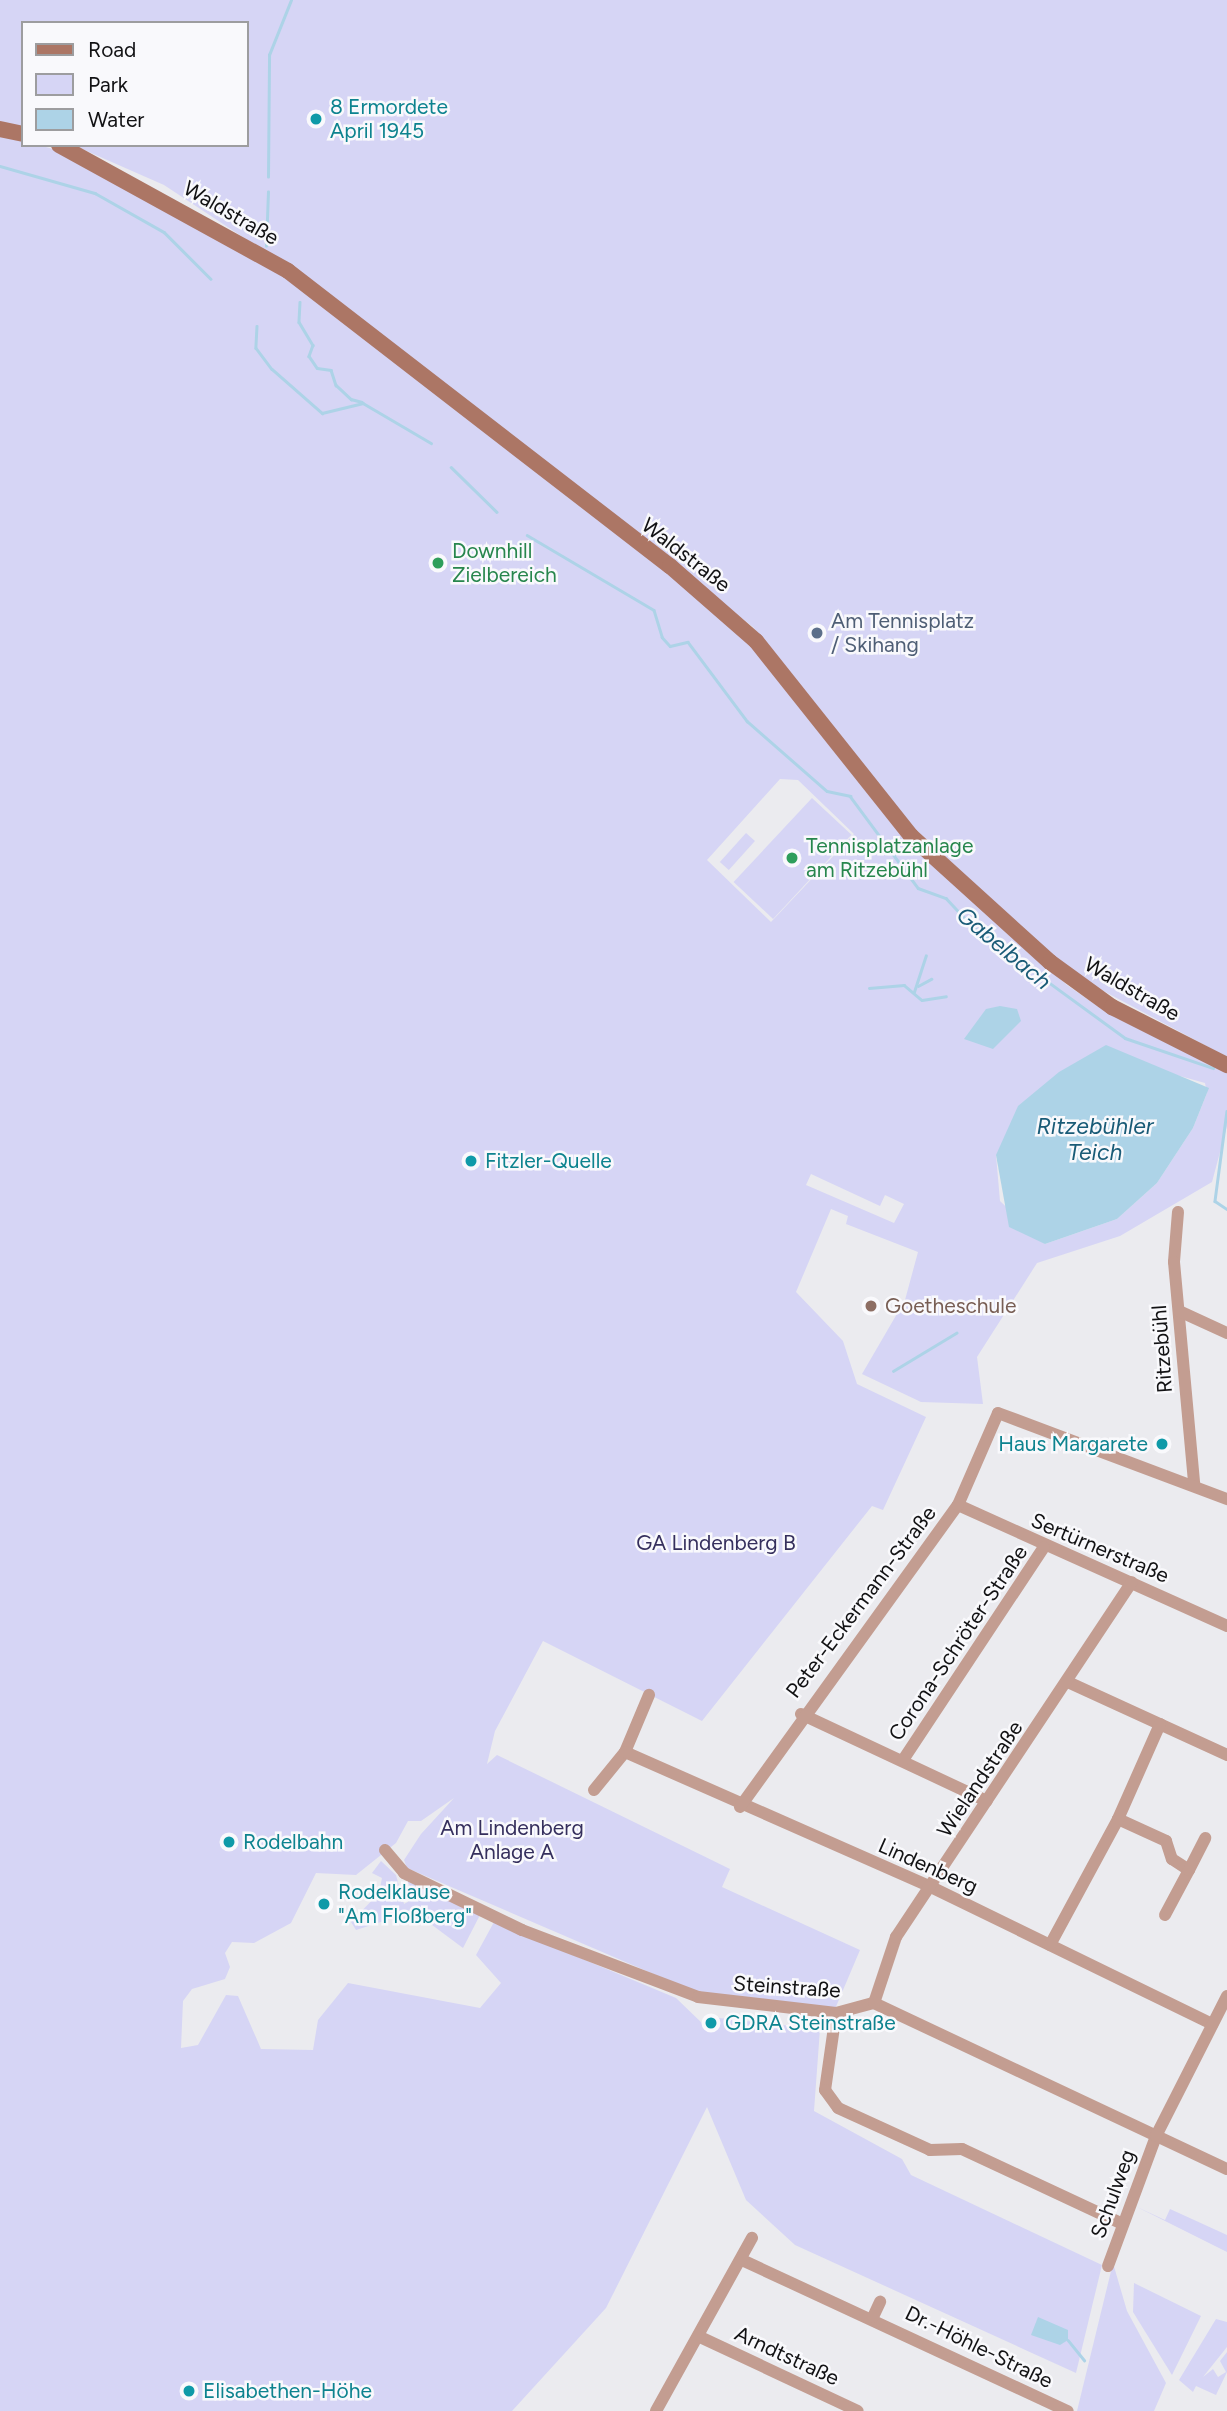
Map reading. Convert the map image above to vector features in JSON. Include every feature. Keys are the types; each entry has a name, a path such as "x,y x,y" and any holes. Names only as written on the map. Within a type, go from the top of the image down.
{"street":[{"path":"0,130 21,134"},
{"name":"Waldstraße","path":"63,147 288,271 670,566 756,641 911,836 1049,962 1112,1007 1227,1065"},
{"name":"Ritzebühl","path":"1178,1212 1179,1311 1194,1483"},
{"path":"1179,1311 1227,1333"},
{"name":"Peter-Eckermann-Straße","path":"740,1807 802,1714 958,1505 998,1413 1194,1483"},
{"path":"1194,1483 1227,1499"},
{"name":"Sertürnerstraße","path":"958,1505 1044,1547 1227,1626"},
{"name":"Corona-Schröter-Straße","path":"903,1760 1044,1547"},
{"name":"Wielandstraße","path":"874,2003 896,1937 1070,1683 1132,1583"},
{"path":"1070,1683 1227,1755"},
{"path":"594,1790 625,1752 649,1695"},
{"name":"Corona-Schröter-Straße","path":"802,1714 987,1801"},
{"path":"1050,1945 1118,1819 1160,1724"},
{"name":"Lindenberg","path":"625,1752 740,1807 932,1887 1212,2024"},
{"path":"1118,1819 1166,1841 1172,1859 1189,1870"},
{"path":"1165,1915 1205,1838"},
{"name":"Steinstraße","path":"385,1850 404,1873 522,1930 698,1997 835,2013 874,2003"},
{"name":"Schulweg","path":"1108,2266 1121,2223 1156,2136 1227,1996"},
{"path":"874,2003 1227,2169"},
{"path":"835,2013 825,2090 838,2108 930,2150 962,2149 1121,2223"},
{"name":"Arndtstraße","path":"656,2411 701,2337 752,2238"},
{"name":"Dr.-Höhle-Straße","path":"742,2260 873,2317 1068,2411"},
{"name":"Dr.-Höhle-Straße","path":"873,2317 880,2302"},
{"name":"Arndtstraße","path":"701,2337 858,2411"}],"green space":[{"path":"0,0 1227,0 1227,1057 1096,987 1033,940 915,829 753,627 302,276 164,185 78,147 248,147 248,21 21,21 21,128 0,123"},
{"path":"0,134 21,140 21,147 46,147 60,151 288,278 698,597 755,650 925,858 1067,985 1109,1014 1227,1069 1227,1126 1212,1182 1120,1236 1037,1263 977,1357 983,1404 921,1402 862,1374 905,1300 918,1252 846,1224 848,1216 831,1209 796,1292 843,1341 857,1384 926,1417 883,1510 872,1506 702,1721 543,1641 495,1731 487,1764 497,1755 730,1869 722,1887 860,1950 835,2009 700,1994 407,1868 404,1860 421,1834 454,1798 421,1821 408,1821 396,1843 356,1875 316,1873 291,1923 254,1943 232,1942 225,1953 230,1967 225,1979 192,1989 183,2001 181,2048 198,2045 226,1995 238,1996 261,2049 313,2050 318,2020 348,1983 480,2008 501,1983 476,1955 494,1922 676,1998 704,2025 710,2017 820,2029 814,2111 902,2159 911,2175 1102,2265 1076,2373 795,2245 746,2200 707,2107 606,2308 512,2411 0,2411","holes":["780,779 798,780 854,834 771,922 707,860","1162,1071 1205,1083 1207,1093 1193,1128 1157,1183 1117,1219 1045,1244 1000,1201 996,1155","811,1174 880,1206 885,1195 904,1204 894,1223 806,1185"]},
{"name":"Tennisplatzanlage am Ritzebühl","path":"812,798 851,835 773,919 734,882"},
{"path":"746,833 755,841 729,870 720,862"},
{"path":"381,1861 396,1875 404,1904 417,1897 407,1881 480,1915 463,1948 420,1916 406,1914 356,1930 351,1922 379,1893 382,1878 372,1873"},
{"path":"1135,2206 1165,2220 1170,2209 1227,2235 1227,2252"},
{"path":"1113,2263 1127,2311 1166,2383 1154,2411 1077,2411"},
{"path":"1134,2283 1201,2316 1172,2375 1133,2312"},
{"path":"1216,2319 1227,2322 1227,2347 1203,2377 1213,2369 1218,2377 1226,2372 1220,2361 1227,2352 1227,2372 1216,2395 1196,2386 1193,2392 1179,2380"}],"water":[{"path":"1000,1006 1017,1009 1021,1021 993,1049 964,1039 986,1009"},
{"name":"Ritzebühler Teich","path":"1106,1045 1209,1088 1193,1128 1157,1183 1117,1219 1045,1244 1009,1227 996,1155 1018,1106 1059,1072"},
{"path":"1038,2317 1068,2330 1068,2340 1060,2345 1031,2335"}],"waterway":[{"path":"268,177 269,55 291,0"},
{"name":"Gabelbach","path":"0,166 95,193 164,232 211,279"},
{"path":"266,246 268,192"},
{"path":"300,302 299,322 313,345 309,356 317,368 331,370 336,385 351,399 362,402"},
{"name":"Gabelbach","path":"257,326 256,348 272,369 322,413 363,403 431,443"},
{"name":"Gabelbach","path":"451,467 497,512"},
{"name":"Gabelbach","path":"527,535 654,610 662,637 670,646 688,642 747,721 827,791 850,796 918,888 946,898 973,927 1125,1038 1213,1068"},
{"path":"914,992 926,956"},
{"path":"918,986 931,979"},
{"path":"869,988 904,985 922,1000 946,996"},
{"name":"Gabelbach","path":"1227,1111 1215,1201 1227,1209"},
{"path":"893,1371 956,1333"},
{"path":"1068,2340 1084,2360"}],"place":[{"name":"8 Ermordete April 1945","path":"316,119"},
{"name":"Downhill Zielbereich","path":"438,563"},
{"name":"Am Tennisplatz / Skihang","path":"817,633"},
{"name":"Tennisplatzanlage am Ritzebühl","path":"792,858"},
{"name":"Fitzler-Quelle","path":"471,1161"},
{"name":"Goetheschule","path":"871,1306"},
{"name":"Haus Margarete","path":"1162,1444"},
{"name":"Rodelbahn","path":"229,1842"},
{"name":"Rodelklause \"Am Floßberg\"","path":"324,1904"},
{"name":"GDRA Steinstraße","path":"711,2023"},
{"name":"Elisabethen-Höhe","path":"189,2391"}],"park label":[{"name":"GA Lindenberg B","path":"716,1543"},
{"name":"Am Lindenberg Anlage A","path":"512,1840"}]}
